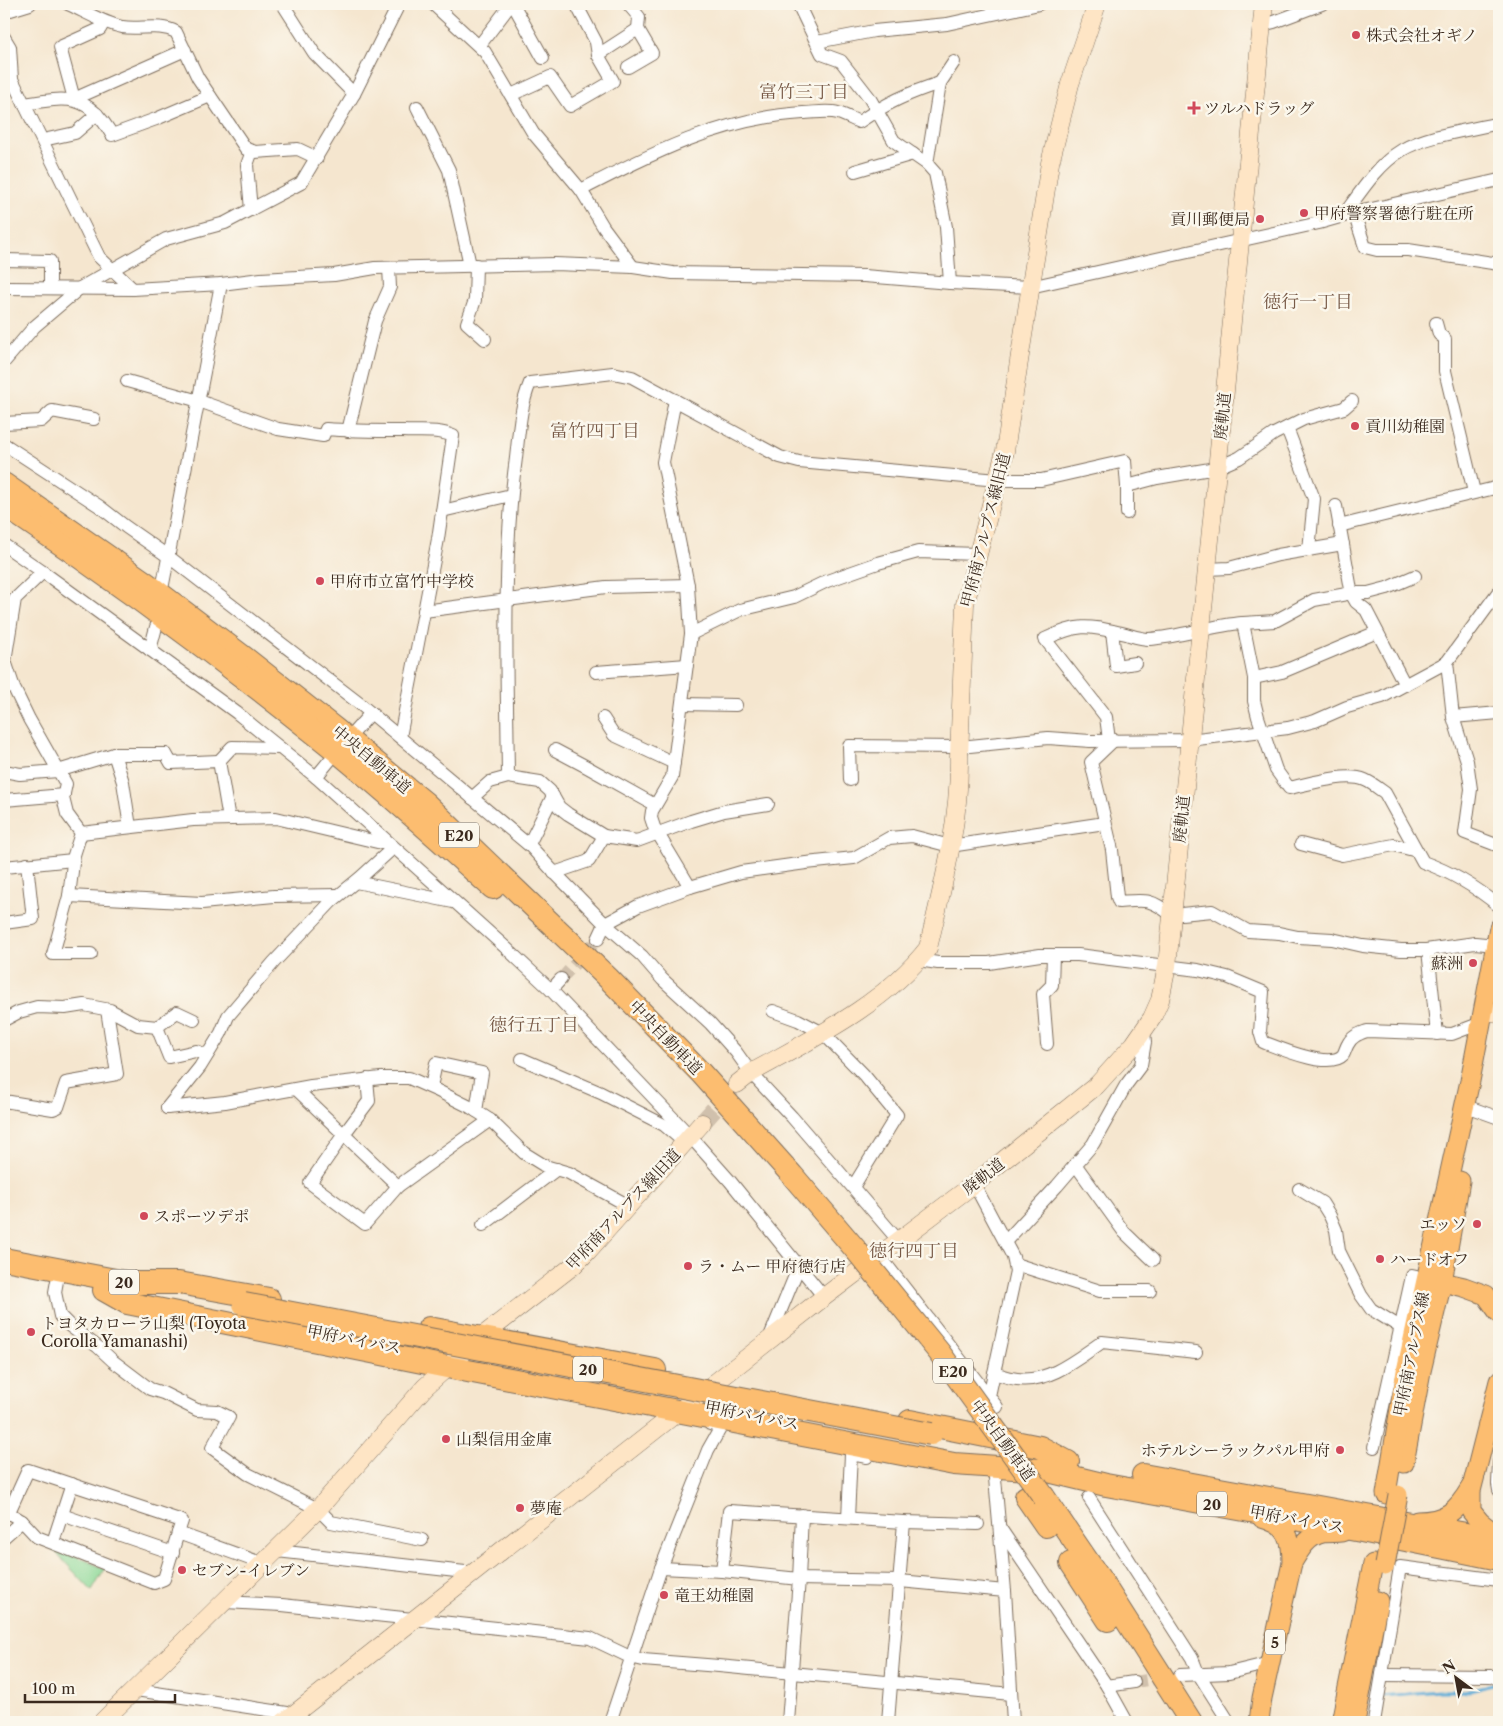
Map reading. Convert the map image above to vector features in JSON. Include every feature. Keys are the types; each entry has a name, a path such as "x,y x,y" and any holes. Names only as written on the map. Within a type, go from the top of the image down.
{"highway":[{"name":"中央自動車道","path":"4,484 146,583 245,658 424,802 601,971 687,1059 792,1175 927,1362 1102,1582 1191,1722"},
{"name":"中央自動車道","path":"4,504 136,597 248,681 333,748 507,900 598,988 690,1082 782,1185 850,1254"},
{"name":"甲府バイパス","path":"4,1259 127,1283 243,1311"},
{"name":"甲府バイパス","path":"4,1272 104,1290 243,1311 928,1441 1068,1462 1499,1540"},
{"path":"127,1283 179,1282 481,1337 1040,1447 1068,1462"},
{"path":"104,1290 127,1303 676,1413 994,1473 1041,1470"},
{"name":"甲府バイパス","path":"928,1441 1041,1470 1097,1492 1361,1530 1499,1559"},
{"name":"中央自動車道","path":"1035,1497 1172,1722"}],"main road":[{"name":"甲府南アルプス線","path":"1434,1280 1474,1109 1490,1015 1497,937"},
{"name":"甲府南アルプス線","path":"1355,1722 1379,1564 1392,1494 1421,1371 1434,1280 1490,1015 1499,989"},
{"path":"1434,1280 1464,1287 1486,1295 1499,1313"},
{"path":"1498,1393 1472,1487 1471,1511 1489,1529 1499,1532"},
{"path":"1399,1521 1431,1521 1442,1518 1462,1502 1472,1487"},
{"path":"1097,1492 1157,1500 1274,1522 1282,1528 1291,1541 1292,1563"},
{"name":"5","path":"1259,1722 1292,1563 1302,1547 1311,1538 1322,1533 1361,1530"},
{"name":"甲府南アルプス線","path":"1340,1722 1379,1564"}],"street":[{"path":"4,12 30,4"},
{"path":"68,4 104,22 123,27 169,28 176,32 198,78 246,149 252,151 298,150 317,158"},
{"path":"4,362 34,327 80,288 166,239 225,223 301,182 354,94 399,4"},
{"path":"433,4 486,52 533,134 581,190 604,228 633,267"},
{"path":"479,46 512,4 543,58"},
{"path":"511,95 550,77 570,106 614,81 598,54 596,42 576,4"},
{"path":"628,4 639,17 638,29 652,53 628,67"},
{"path":"798,4 822,54 841,61 877,110 894,141 927,164 935,174 946,227 950,283"},
{"path":"817,42 874,31 947,24 1040,4"},
{"name":"廃軌道","path":"289,1718 824,1297 974,1184 1097,1085 1144,1031 1160,1000 1167,966 1264,4"},
{"path":"1262,24 1274,22 1322,4"},
{"path":"284,6 314,53 354,94"},
{"name":"甲府南アルプス線旧道","path":"744,1078 866,1007 918,960 928,948 956,820 964,612 968,587 998,480 1010,424 1050,163 1092,6"},
{"path":"104,22 100,28 60,47 74,99 92,109 105,123 112,135 210,96"},
{"path":"598,54 638,29"},
{"path":"4,37 10,47 12,79 99,257 133,289"},
{"path":"24,104 74,99 185,50"},
{"path":"927,164 940,82 954,62"},
{"path":"581,190 660,152 719,127 778,114 825,112 836,112 859,122 903,95 940,82"},
{"path":"417,107 449,170 473,265 475,300 467,323 485,339"},
{"path":"43,140 75,133 97,114"},
{"path":"1348,214 1364,188 1383,166 1402,150 1421,141 1499,123"},
{"path":"251,210 247,165 252,151"},
{"path":"855,171 913,154"},
{"path":"4,288 133,289 334,275 375,268 555,264 633,267 674,273 864,276 1030,287 1319,223 1348,214 1499,180"},
{"path":"1348,214 1365,247 1377,250 1408,250 1499,264"},
{"path":"4,260 50,261 50,288"},
{"path":"348,431 375,321 390,288 390,268"},
{"path":"163,584 221,284"},
{"path":"1436,323 1439,334 1445,339 1444,371 1474,492"},
{"path":"508,777 508,600 511,495 521,409 530,383 613,374 632,377 780,457 799,462 998,480 1041,480 1124,461 1127,486 1126,513"},
{"path":"127,382 199,401 278,430 323,436 326,428 348,431 433,432 448,433 453,436 442,511 400,737"},
{"path":"675,400 663,462 688,585 691,634 672,777 655,805 651,818 657,832 690,887"},
{"path":"1127,486 1157,478 1216,468 1239,458 1304,419 1344,408 1352,401"},
{"path":"4,423 42,421 52,411 94,419"},
{"path":"1287,428 1314,500 1309,550"},
{"path":"4,444 99,506 169,556 371,713 528,844 605,924 642,956 662,979 710,1023 736,1052 744,1078 792,1117 898,1240"},
{"path":"1340,526 1499,487"},
{"path":"442,511 511,495"},
{"path":"1336,506 1352,593 1356,602 1366,610 1405,685"},
{"path":"1207,569 1229,568 1278,555 1343,544"},
{"path":"4,545 237,713 316,777 551,990 687,1139 730,1181 824,1297"},
{"path":"691,634 740,610 794,597 827,581 878,563 918,552 977,554"},
{"path":"43,572 16,599 5,661 14,688 29,719 66,784 64,795 67,814 81,833"},
{"path":"1111,740 1106,717 1045,639 1079,626 1148,639 1228,624 1275,621 1314,600 1352,593 1368,593 1387,588 1415,576"},
{"path":"424,611 606,587 688,585"},
{"path":"850,780 849,746 960,747 1048,738 1090,741 1189,740 1263,732 1315,721 1347,707 1382,697 1447,662 1499,591"},
{"path":"1244,623 1254,678 1254,701 1276,770 1289,788 1352,777 1364,779 1385,793 1423,862 1462,879 1499,906"},
{"path":"150,650 156,627"},
{"path":"1112,631 1116,666 1135,663"},
{"path":"1254,678 1282,672 1377,632"},
{"path":"1447,662 1453,717 1467,761 1471,789 1465,833 1499,846"},
{"path":"596,672 687,666"},
{"path":"682,704 736,706"},
{"path":"355,731 371,713"},
{"path":"1453,717 1499,713"},
{"path":"603,718 614,735 674,763"},
{"path":"1111,740 1091,762 1112,850 1119,902 1152,901 1171,915 1212,912 1248,931 1332,939 1363,946 1401,950 1428,950 1475,943 1497,937"},
{"path":"4,771 20,774 58,771 114,754 166,754 171,763 219,761 232,747 280,748"},
{"path":"555,750 655,805"},
{"path":"114,754 123,782 130,827"},
{"path":"316,777 330,760"},
{"path":"219,761 229,819"},
{"path":"472,798 490,782 508,777 540,782 553,796 559,807 604,836 637,841 691,820 724,811 768,804"},
{"path":"4,800 64,795"},
{"path":"528,844 553,796"},
{"path":"81,833 193,820 276,818 392,846"},
{"path":"598,939 605,924 638,906 690,887 741,872 854,858 889,838 912,836 950,846 1105,823"},
{"path":"81,833 73,860 69,896 53,954 91,954"},
{"path":"554,873 588,862 604,836"},
{"path":"1301,844 1342,855 1394,845 1417,851"},
{"path":"392,846 356,882 338,895 274,962 240,1001 228,1016 221,1033 200,1067 167,1108 225,1102 296,1089 381,1078 409,1078 430,1087 490,1120 524,1153 545,1166 569,1172 628,1206"},
{"path":"4,867 73,860"},
{"path":"4,923 33,919 27,864"},
{"path":"356,882 453,902"},
{"path":"69,896 202,903 274,896 338,895"},
{"path":"1428,950 1437,1034"},
{"path":"918,960 938,963 989,963 1040,955 1078,955 1198,970 1227,977 1263,992 1260,1032 1263,1042 1296,1054 1326,1060 1337,1059 1344,1054 1349,1041 1355,1035 1367,1031 1452,1034 1490,1015"},
{"path":"1047,1044 1043,994 1052,984 1053,955"},
{"path":"551,990 561,979"},
{"path":"4,1020 19,1012 37,1006 65,1008 84,1006 107,1010 138,1026 157,1027 177,1012 194,1020"},
{"path":"4,1101 53,1109 58,1107 66,1084 116,1074 107,1010"},
{"path":"773,1011 798,1020 823,1033 864,1075 897,1115 853,1187"},
{"path":"157,1027 169,1057 196,1051 208,1055"},
{"path":"1005,1242 1093,1144 1126,1085 1141,1065 1145,1042 1144,1031"},
{"path":"522,1059 601,1093 687,1139"},
{"path":"430,1087 436,1063 482,1073 476,1111"},
{"path":"367,1080 369,1101 310,1183 365,1224 398,1186 490,1120"},
{"path":"296,1089 398,1186"},
{"path":"1474,1109 1499,1118"},
{"name":"甲府南アルプス線旧道","path":"102,1722 278,1551 318,1509 425,1387 481,1337 574,1266 702,1123"},
{"path":"1075,1164 1124,1232 1153,1260"},
{"path":"482,1225 557,1169"},
{"path":"879,1255 993,1401 994,1373 1016,1271 1013,1257 974,1184"},
{"path":"1299,1189 1322,1203 1330,1216 1336,1230 1339,1251 1361,1295 1371,1309 1400,1327"},
{"path":"1015,1264 1100,1291 1150,1291"},
{"path":"768,1342 799,1266"},
{"path":"1374,1447 1412,1276 1434,1280"},
{"path":"57,1281 55,1292 60,1316 113,1361 150,1389 163,1392 197,1410 217,1411 229,1417 212,1448 248,1474 318,1509 331,1522 422,1540"},
{"path":"994,1373 1018,1379 1031,1378 1061,1370 1102,1342 1196,1352"},
{"path":"610,1722 661,1568 708,1450 722,1427 676,1413"},
{"path":"848,1518 851,1454 994,1473 1005,1592 1013,1722"},
{"path":"1499,1462 1499,1486"},
{"path":"28,1470 182,1521 164,1579 154,1583 38,1537 22,1521 6,1511 28,1470"},
{"path":"52,1542 72,1484"},
{"path":"1097,1492 1192,1658 1198,1674 1229,1722"},
{"path":"722,1571 729,1511 904,1522 978,1524"},
{"path":"62,1515 173,1553"},
{"path":"788,1722 802,1516"},
{"path":"4,1537 22,1521"},
{"path":"888,1722 904,1522"},
{"path":"999,1526 1107,1686 1127,1722"},
{"path":"178,1533 264,1564"},
{"path":"278,1551 474,1573"},
{"path":"1374,1722 1400,1567 1499,1580"},
{"path":"661,1568 722,1571 799,1579 900,1581 1005,1592"},
{"path":"225,1602 282,1605 590,1638 630,1657 643,1660 1011,1694"},
{"path":"1180,1675 1229,1673 1270,1663"},
{"path":"1382,1675 1492,1676 1499,1680"},
{"path":"1107,1686 1134,1682"},
{"path":"136,1690 289,1718"}],"green space":[{"path":"47,1543 105,1569 92,1591"}],"waterway":[{"path":"1381,1696 1439,1691 1466,1691 1496,1683"}],"tunnel":[{"path":"561,979 598,939"},
{"path":"702,1123 732,1089"},
{"path":"1134,1682 1167,1677"}],"place":[{"name":"株式会社オギノ","path":"1356,35"},
{"name":"ツルハドラッグ","path":"1194,108"},
{"name":"甲府警察署徳行駐在所","path":"1304,213"},
{"name":"貢川郵便局","path":"1260,219"},
{"name":"貢川幼稚園","path":"1355,426"},
{"name":"甲府市立富竹中学校","path":"320,581"},
{"name":"蘇洲","path":"1473,963"},
{"name":"スポーツデポ","path":"144,1216"},
{"name":"エッソ","path":"1477,1224"},
{"name":"ハードオフ","path":"1380,1259"},
{"name":"ラ・ムー 甲府徳行店","path":"688,1266"},
{"name":"トヨタカローラ山梨 (Toyota Corolla Yamanashi)","path":"31,1332"},
{"name":"山梨信用金庫","path":"446,1439"},
{"name":"ホテルシーラックパル甲府","path":"1340,1450"},
{"name":"夢庵","path":"520,1508"},
{"name":"セブン-イレブン","path":"182,1570"},
{"name":"竜王幼稚園","path":"664,1595"}],"district":[{"name":"富竹三丁目","path":"804,92"},
{"name":"徳行一丁目","path":"1308,302"},
{"name":"富竹四丁目","path":"595,431"},
{"name":"徳行五丁目","path":"534,1025"},
{"name":"徳行四丁目","path":"914,1251"}]}
